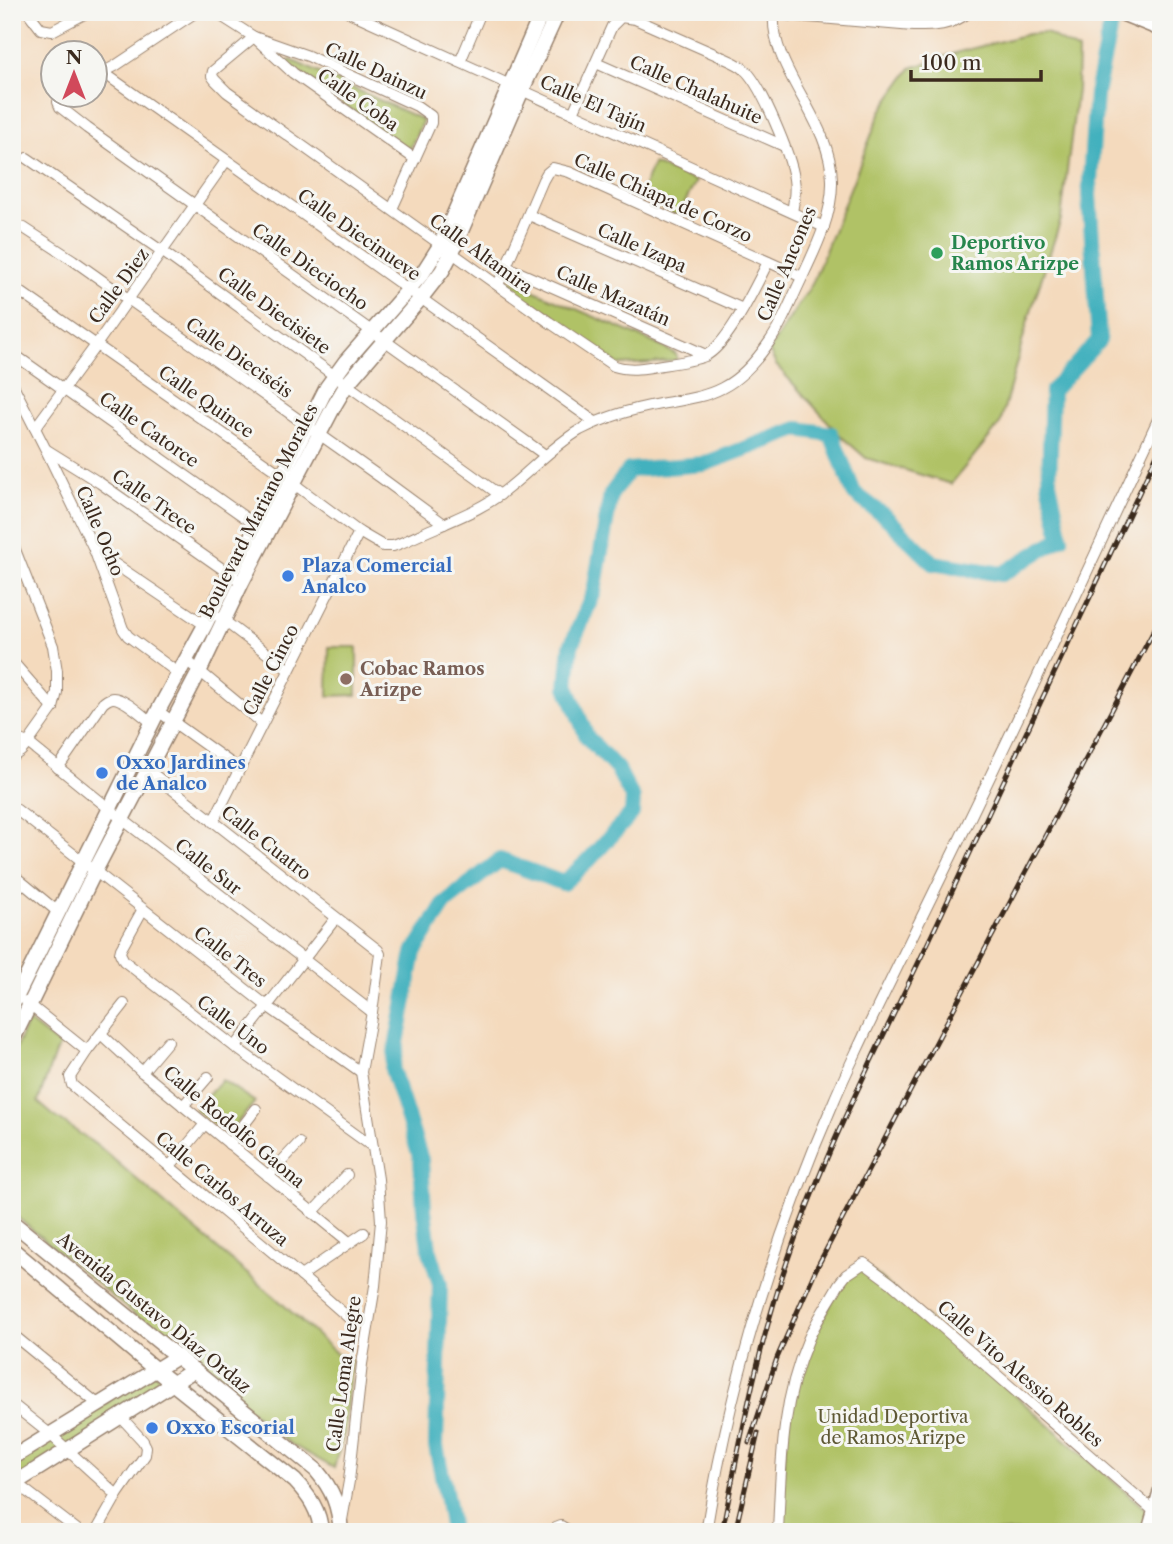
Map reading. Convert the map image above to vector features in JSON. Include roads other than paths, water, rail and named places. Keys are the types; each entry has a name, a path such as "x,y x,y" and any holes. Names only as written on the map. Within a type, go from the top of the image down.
{"street":[{"path":"28,12 41,29 51,31 88,12"},
{"path":"108,69 196,12"},
{"name":"Calle Dainzu","path":"215,12 254,37 308,56 429,113 431,123 392,209"},
{"name":"Calle El Tajín","path":"349,12 824,227"},
{"path":"460,62 481,12"},
{"name":"Boulevard Mariano Morales","path":"116,815 135,760 155,717 212,611 236,578 262,529 282,475 313,430 341,379 415,293 442,271 447,248 516,87 542,12"},
{"name":"Boulevard Mariano Morales","path":"516,87 558,12"},
{"path":"774,13 922,26 947,24 960,20 969,12"},
{"path":"1119,12 1161,29"},
{"name":"Calle Ancones","path":"595,422 651,406 705,395 723,388 739,377 771,340 824,227 830,202 831,160 813,115 776,41 774,13"},
{"path":"573,113 612,26 617,20 626,17 740,66 759,90 784,146 795,183 792,212"},
{"name":"Calle Coba","path":"254,37 293,74 415,159"},
{"name":"Calle Altamira","path":"254,37 214,71 212,76 227,92 597,355 623,369 645,368 706,355"},
{"name":"Calle Chalahuite","path":"596,63 784,146"},
{"name":"Calle Diecinueve","path":"108,81 415,293 595,422"},
{"name":"Calle Dieciocho","path":"61,108 545,456"},
{"name":"Calle Diecisiete","path":"27,158 163,251 500,495"},
{"name":"Calle Diez","path":"35,428 226,161"},
{"name":"Calle Chiapa de Corzo","path":"498,285 547,173 552,168 560,169 802,277"},
{"name":"Calle Izapa","path":"529,215 743,309"},
{"name":"Calle Dieciséis","path":"12,227 20,226 30,231 444,524"},
{"path":"706,355 720,344 743,309 768,262"},
{"name":"Calle Mazatán","path":"506,267 706,355"},
{"name":"Calle Quince","path":"12,286 295,484 359,532 388,547 483,506 564,441 595,422"},
{"name":"Calle Catorce","path":"12,353 262,529"},
{"name":"Calle Ocho","path":"12,383 94,549 123,629 128,636 178,673"},
{"path":"706,1532 735,1387 764,1288 797,1193 834,1100 1161,413"},
{"name":"Boulevard Mariano Morales","path":"262,529 295,484 313,430"},
{"name":"Calle Trece","path":"46,450 100,483 236,578"},
{"name":"Calle Cinco","path":"213,822 359,532"},
{"path":"12,542 53,646 57,671 57,692 53,708 28,743 12,757"},
{"path":"94,549 205,625"},
{"name":"Boulevard Mariano Morales","path":"19,1002 116,815 147,771 199,672 223,621 236,578"},
{"path":"212,611 289,670"},
{"path":"185,659 262,723"},
{"path":"12,661 53,708"},
{"path":"58,768 103,703 115,698 155,717 172,721 239,769"},
{"name":"Calle Sur","path":"12,737 28,743 116,815 372,1012"},
{"name":"Calle Cuatro","path":"135,760 378,950"},
{"name":"Calle Tres","path":"12,809 17,810 267,1006 361,1072"},
{"name":"Boulevard Mariano Morales","path":"12,1041 19,1002 58,912 89,867"},
{"path":"12,874 58,912"},
{"name":"Calle Uno","path":"143,909 121,949 121,957 235,1047 373,1147"},
{"path":"235,1047 336,918"},
{"name":"Calle Loma Alegre","path":"340,1530 351,1469 381,1221 378,1179 361,1072 380,958 378,950"},
{"path":"19,1002 87,1051 124,1004"},
{"name":"Calle Rodolfo Gaona","path":"101,1034 142,1072 349,1242"},
{"path":"142,1072 168,1041"},
{"name":"Calle Carlos Arruza","path":"87,1051 70,1077 72,1085 350,1319"},
{"path":"183,1106 208,1077"},
{"path":"229,1144 256,1109"},
{"path":"170,1166 205,1124"},
{"path":"268,1176 299,1143"},
{"path":"312,1213 347,1175"},
{"name":"Avenida Gustavo Díaz Ordaz","path":"12,1222 316,1471 335,1499 340,1530"},
{"path":"301,1276 364,1233"},
{"path":"12,1249 173,1384 295,1481 309,1496 317,1512 321,1532"},
{"name":"Calle Vito Alessio Robles","path":"778,1532 782,1443 791,1387 808,1340 834,1292 846,1275 864,1263 891,1283 1155,1512"},
{"path":"12,1334 99,1405"},
{"path":"12,1458 178,1356"},
{"path":"80,1532 14,1484 194,1370"},
{"path":"12,1405 117,1495"},
{"path":"96,1532 117,1495 145,1455 146,1447 143,1441 121,1417"},
{"path":"1149,1532 1161,1490"},
{"path":"553,1532 561,1526 571,1532"}],"waterway":[{"path":"452,1532 436,1446 440,1284 429,1248 421,1160 392,1069 414,952 445,903 500,860 563,883 588,861 632,813 633,799 618,770 587,737 567,687 571,646 594,592 611,494 629,470 704,464 798,429 831,434 854,493 887,518 933,563 1002,574 1061,538 1049,482 1052,391 1099,340 1089,195 1096,94 1113,12"}],"railway":[{"path":"722,1532 750,1396 776,1295 819,1176 1161,446"},
{"path":"749,1443 777,1358 816,1269 1161,617"},
{"path":"735,1532 758,1433"}],"place":[{"name":"Deportivo Ramos Arizpe","path":"937,253"},
{"name":"Plaza Comercial Analco","path":"288,576"},
{"name":"Cobac Ramos Arizpe","path":"346,679"},
{"name":"Oxxo Jardines de Analco","path":"102,773"},
{"name":"Oxxo Escorial","path":"152,1428"}],"park label":[{"name":"Unidad Deportiva de Ramos Arizpe","path":"893,1427"}]}
